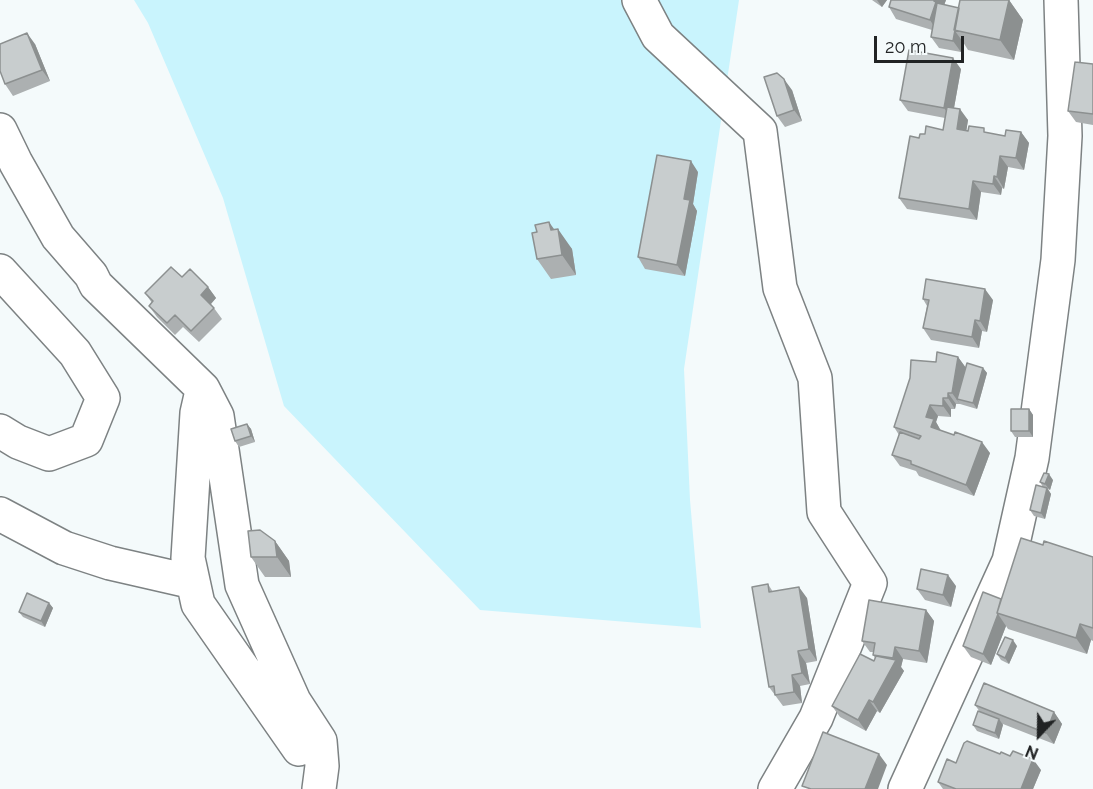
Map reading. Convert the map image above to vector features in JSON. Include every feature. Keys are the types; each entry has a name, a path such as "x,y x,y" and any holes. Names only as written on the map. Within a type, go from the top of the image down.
{"street":[{"path":"639,0 658,36 760,131 780,288 815,378 824,512 870,583 816,718 775,789"},
{"path":"905,789 1009,561 1032,458 1059,249 1065,136 1060,0"},
{"path":"0,130 8,167 58,237 91,275 96,285 203,389 217,416 242,585 294,701 320,741 321,770"},
{"path":"0,271 75,353 103,398 86,440 49,454 18,442 0,431"},
{"path":"203,389 197,413 188,558 198,604 301,751 321,770"},
{"path":"0,514 64,548 110,563 193,582"}],"shaded area":[{"path":"134,0 739,0 684,369 690,500 701,628 480,610 284,406 223,198 148,23"}],"building":[{"path":"891,0 934,0 936,2 930,20 889,7"},
{"path":"960,0 1009,0 1000,40 954,30"},
{"path":"937,3 959,8 953,41 931,37"},
{"path":"27,33 42,70 5,84 0,71 0,44"},
{"path":"909,50 953,58 944,108 900,100"},
{"path":"1075,62 1093,64 1093,114 1068,111"},
{"path":"777,73 784,79 794,110 777,116 764,77"},
{"path":"947,107 960,109 957,129 968,131 969,126 984,128 984,132 1005,136 1006,130 1021,132 1016,158 1000,156 997,177 994,176 993,184 973,181 969,209 899,198 910,136 919,138 920,134 925,134 926,126 943,130"},
{"path":"657,155 691,161 684,199 690,200 677,265 638,257"},
{"path":"549,222 551,230 558,229 562,255 537,259 532,233 537,232 535,225"},
{"path":"171,267 182,277 190,269 208,287 201,295 214,308 191,331 175,315 167,323 149,306 153,301 145,293"},
{"path":"926,279 985,289 980,321 975,320 972,337 923,328 929,300 923,299"},
{"path":"937,352 958,357 952,393 948,393 948,398 943,398 943,406 930,405 926,417 934,419 931,427 954,435 955,432 982,442 966,485 892,455 900,432 919,439 921,436 894,427 910,378 911,360 936,362"},
{"path":"967,363 983,368 973,403 957,399"},
{"path":"1011,409 1029,409 1029,431 1011,431"},
{"path":"247,424 251,436 235,441 231,429"},
{"path":"1044,473 1049,474 1045,484 1040,482"},
{"path":"1036,485 1047,488 1041,513 1030,510"},
{"path":"260,530 275,541 277,557 251,557 248,531"},
{"path":"1021,538 1043,545 1044,541 1093,557 1093,628 1080,624 1076,638 997,613"},
{"path":"921,569 948,575 943,595 917,589"},
{"path":"768,584 769,592 799,587 809,649 798,651 802,673 792,675 794,692 775,695 774,686 769,687 752,587"},
{"path":"983,592 1001,599 998,614 983,654 963,646"},
{"path":"27,593 49,603 41,621 19,612"},
{"path":"869,600 926,610 919,651 895,647 893,658 873,655 875,643 862,641"},
{"path":"1005,637 1013,640 1005,658 997,654"},
{"path":"860,654 874,661 876,656 896,660 873,702 869,700 858,720 832,706"},
{"path":"984,683 1054,712 1046,733 975,705"},
{"path":"978,711 999,719 995,733 973,725"},
{"path":"823,732 879,754 865,789 811,789 802,786"},
{"path":"967,741 1000,754 1001,752 1010,756 1013,751 1033,759 1021,789 956,789 938,782 947,759 956,763"}]}
